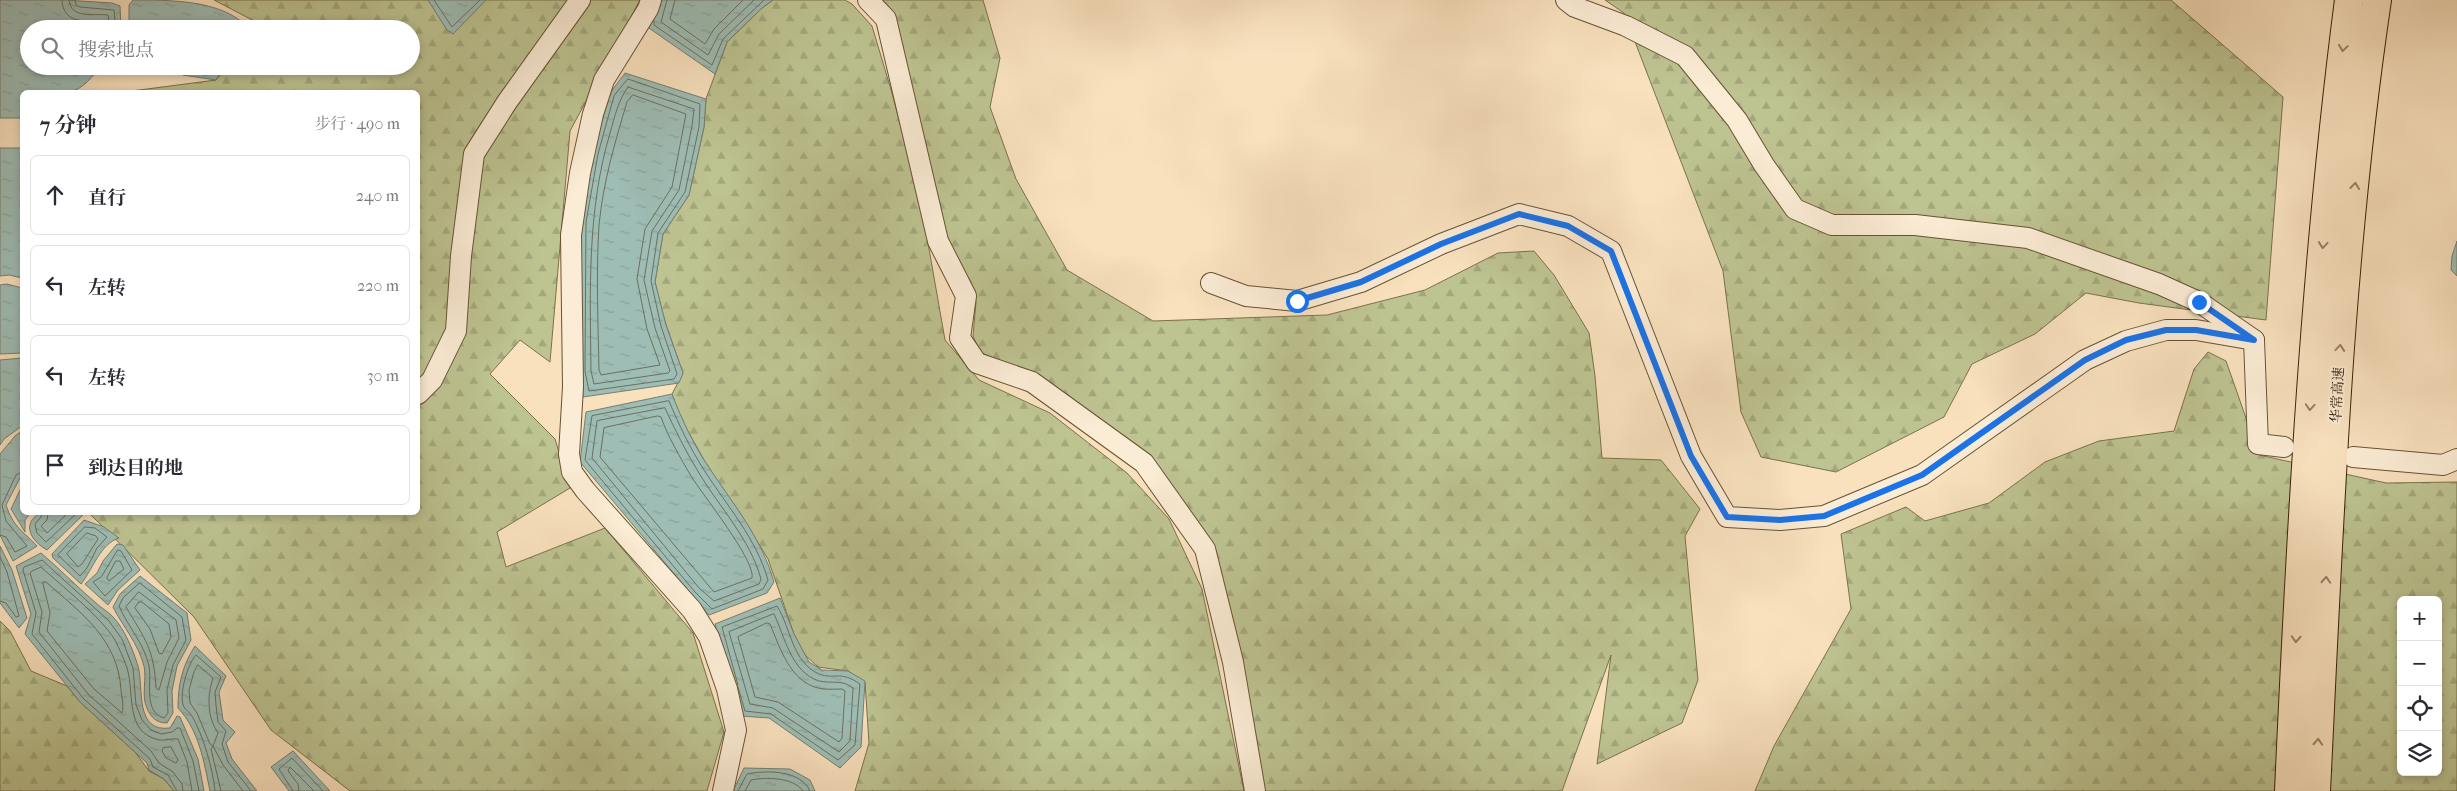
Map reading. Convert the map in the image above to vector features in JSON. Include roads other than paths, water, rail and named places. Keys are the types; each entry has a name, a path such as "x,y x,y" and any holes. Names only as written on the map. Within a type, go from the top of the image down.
{"highway":[{"name":"华常高速","path":"2288,791 2299,573 2316,322 2327,194 2349,0"},
{"name":"华常高速","path":"2316,791 2340,351 2366,76 2377,0"}],"street":[{"path":"420,392 432,380 456,331 461,256 474,154 507,102 580,0"},
{"path":"651,0 648,9 604,80 593,114 580,173 571,234 573,387 569,454 572,472 585,490 692,610 709,637 727,689 736,730 723,791"},
{"path":"868,0 886,19 938,241 966,296 960,338 977,363 1032,382 1144,463 1205,549 1233,662 1255,791"},
{"path":"1566,0 1575,7 1626,26 1685,56 1737,120 1764,165 1795,209 1832,225 1915,225 2028,238 2175,291 2199,302 2254,340"},
{"path":"1211,283 1246,296 1297,301 1361,282 1441,244 1519,214 1568,226 1611,251 1691,456 1727,517 1780,520 1824,516 1922,475 2085,360 2126,340 2166,330 2196,330 2254,340"},
{"path":"2254,340 2258,444 2284,447"},
{"path":"2353,457 2443,466 2457,459"}],"water":[{"path":"0,0 65,0 112,3 120,6 121,20 20,20 20,75 93,75 75,90 20,90 20,118 0,118"},
{"path":"133,0 192,3 220,10 239,20 129,20 129,5"},
{"path":"428,0 486,0 453,34 447,30"},
{"path":"657,0 773,0 762,8 727,42 715,74 646,26"},
{"path":"625,73 706,99 704,127 689,195 663,234 655,282 666,325 683,373 679,383 583,397 580,371 581,222 593,153 610,93"},
{"path":"183,75 219,75 216,80"},
{"path":"0,148 20,148 20,278 9,275 0,276"},
{"path":"2457,241 2457,276 2451,270 2452,256"},
{"path":"7,284 20,287 20,353 0,354 0,285"},
{"path":"20,358 20,427 4,439 0,445 0,360"},
{"path":"672,394 684,423 699,451 755,537 769,566 774,582 767,593 709,615 580,462 586,412"},
{"path":"20,432 20,478 6,505 15,524 37,546 13,561 0,535 0,454"},
{"path":"20,490 20,515 29,515 25,520 25,532 11,509"},
{"path":"37,515 83,515 47,550 36,542 30,532 31,522"},
{"path":"84,520 104,527 119,538 112,541 102,551 81,584 53,558 52,554"},
{"path":"117,544 123,545 140,570 118,590 108,605 85,584 97,573 103,561"},
{"path":"0,546 12,570 27,618 19,628 0,603"},
{"path":"41,553 110,614 122,628 138,666 141,696 146,716 151,723 159,728 170,728 177,716 180,717 198,759 204,791 174,791 164,779 149,770 147,763 80,702 25,634 31,614 16,566"},
{"path":"140,576 187,613 191,640 177,666 172,691 173,713 167,723 157,721 149,712 144,698 144,666 134,642 113,607 120,594"},
{"path":"780,598 794,634 809,662 822,670 848,671 865,681 861,747 840,768 769,718 741,716 715,624"},
{"path":"195,646 226,676 219,692 223,720 235,732 226,743 232,759 257,791 210,791 196,736 178,708 182,676"},
{"path":"293,751 330,791 289,791 271,767"},
{"path":"744,768 790,769 810,780 815,791 733,791"}]}
